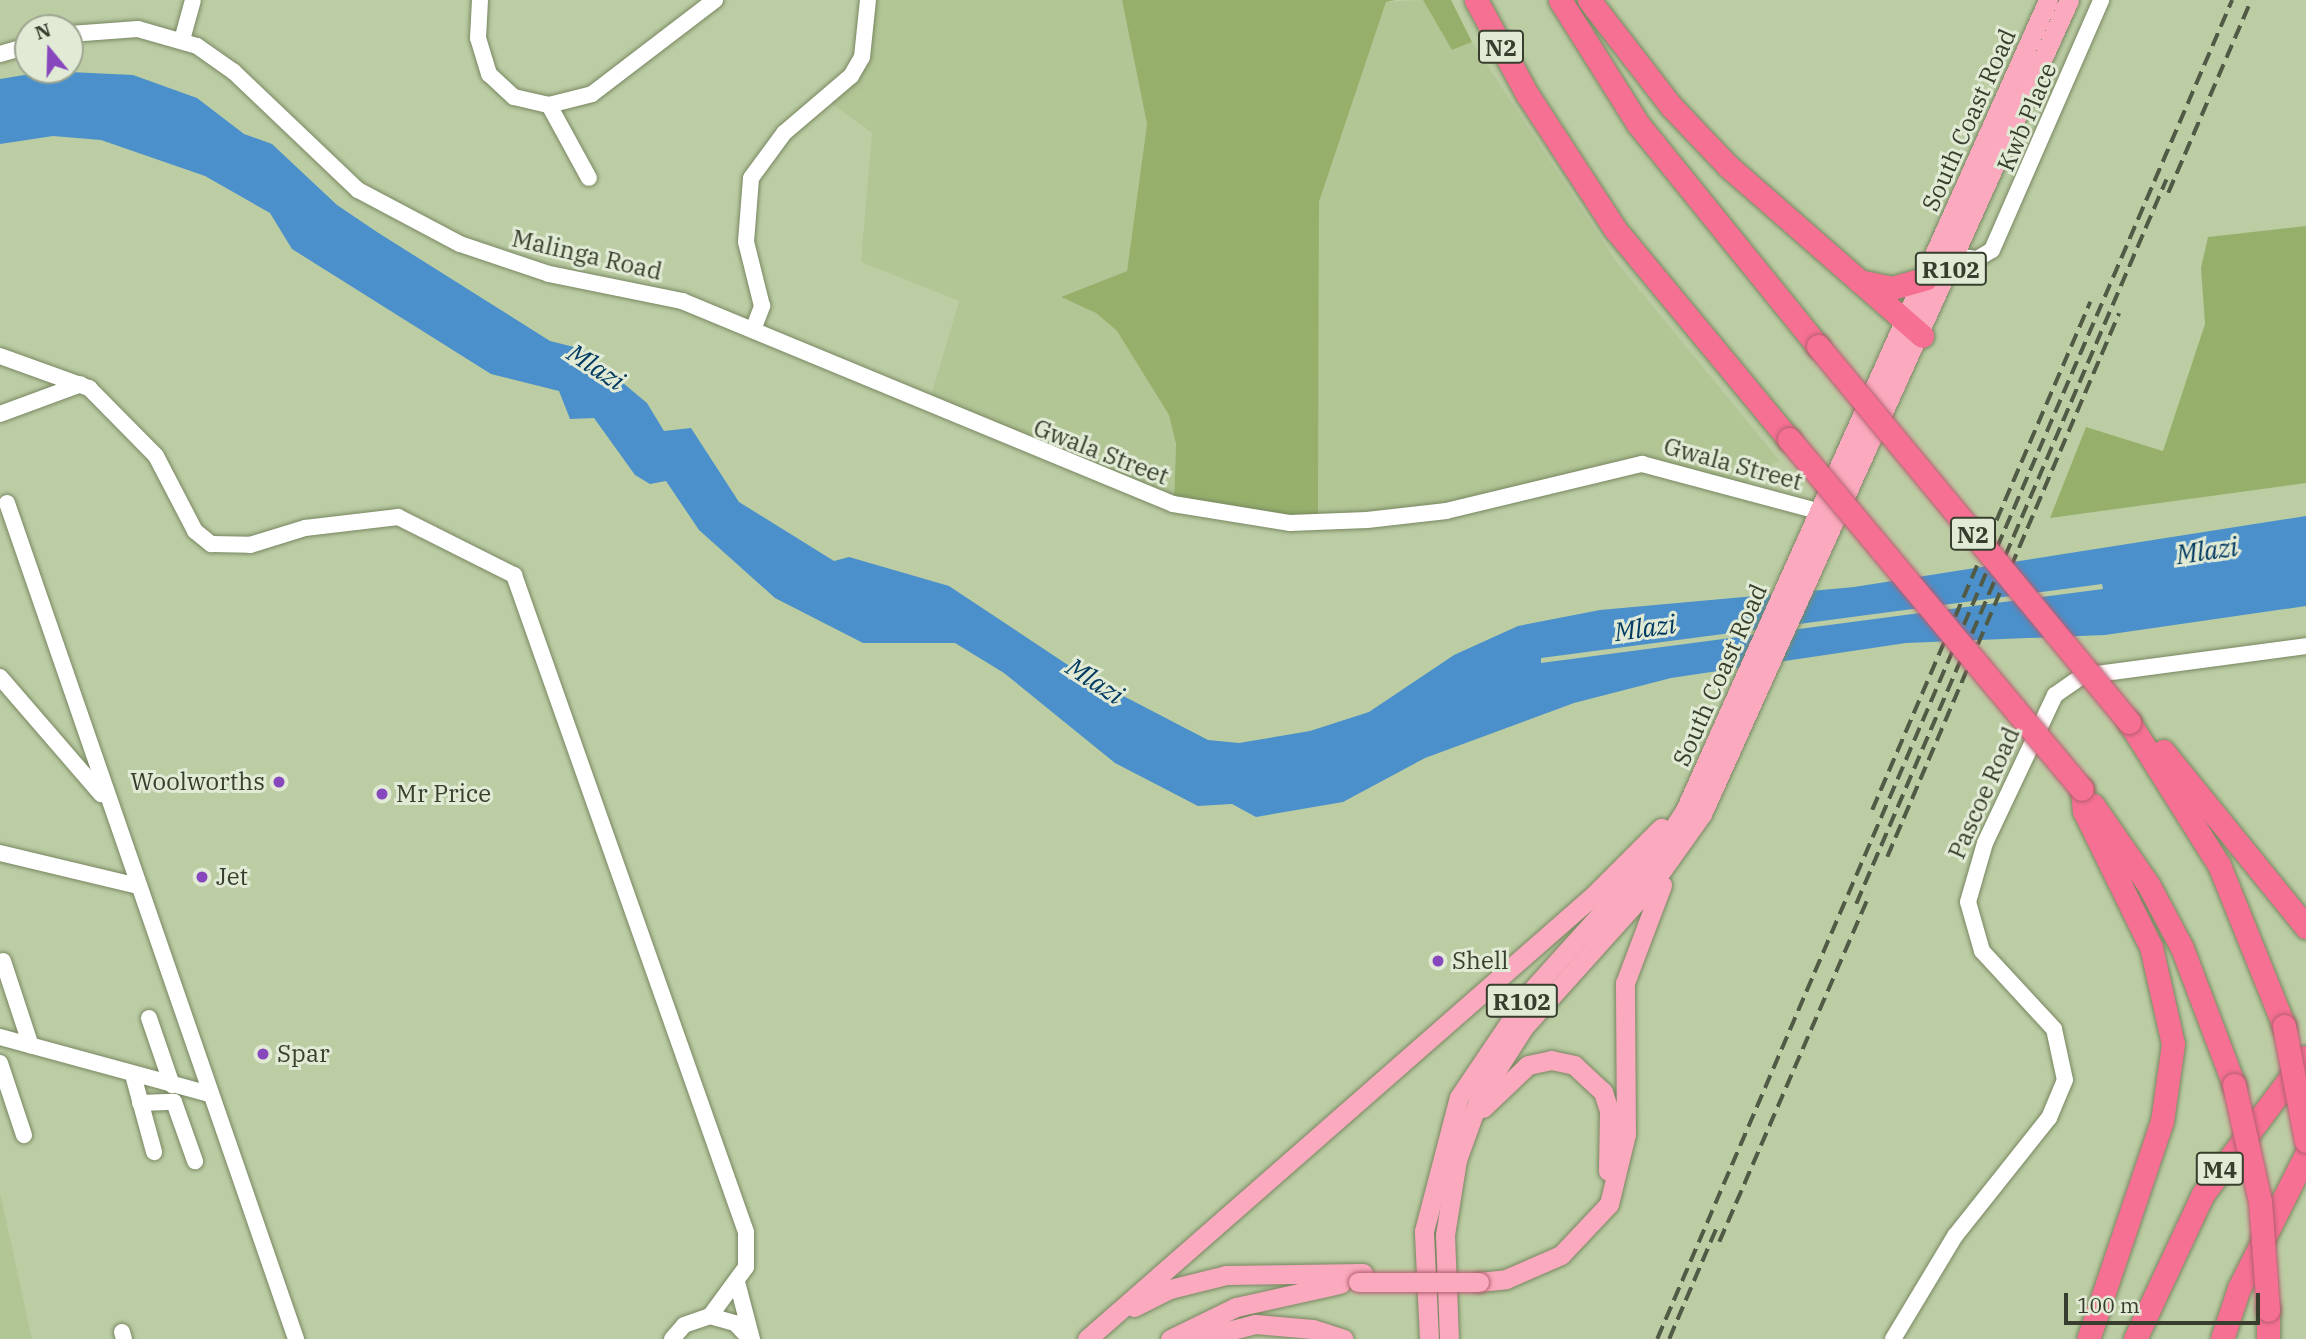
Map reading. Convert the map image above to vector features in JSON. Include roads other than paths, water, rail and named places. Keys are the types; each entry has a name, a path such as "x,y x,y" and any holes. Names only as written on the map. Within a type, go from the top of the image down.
{"highway":[{"name":"N2","path":"1476,0 1527,94 1615,229 2082,789 2148,884 2182,948 2234,1084 2260,1202 2268,1339"},
{"name":"N2","path":"1560,0 1638,124 2129,722 2219,865 2284,1026 2306,1141"},
{"path":"1590,0 1671,106 1853,279 1913,331"},
{"path":"1853,279 1892,289 1926,278"},
{"path":"2129,722 2169,757 2303,922"},
{"path":"2082,789 2084,811 2151,947 2173,1044 2162,1121 2088,1339"},
{"name":"M4","path":"2135,1339 2152,1293 2203,1194 2306,1057"},
{"path":"2222,1339 2239,1288 2306,1154"},
{"path":"2124,1339 2152,1293"}],"main road":[{"name":"South Coast Road","path":"1450,1339 1445,1235 1466,1132 1480,1096 1524,1027 1653,883 1702,814 1831,537 1913,331 1926,278 2048,0"},
{"name":"South Coast Road","path":"1429,1339 1424,1231 1459,1097 1530,992 1661,847 1685,810 1728,709 1821,512 1913,331 1957,256 2069,0"},
{"path":"1091,1335 1625,866 1676,811 1719,731"},
{"path":"1091,1335 1147,1299 1207,1279 1506,1279 1561,1255 1609,1204 1626,1134 1626,983 1650,908 1702,814"},
{"path":"1466,1132 1506,1079 1551,1060 1574,1065 1602,1091 1611,1128 1605,1188 1592,1215 1551,1253 1479,1277"},
{"path":"1170,1339 1278,1294 1360,1278"},
{"path":"1197,1339 1255,1324 1313,1329 1343,1339"}],"street":[{"path":"182,40 193,0"},
{"path":"480,0 478,38 489,74 514,97 549,105 592,94 715,0"},
{"path":"753,330 762,306 746,242 751,178 783,133 851,76 862,57 868,0"},
{"name":"Kwb Place","path":"1957,256 1977,259 1992,250 2101,0"},
{"name":"Malinga Road","path":"84,32 138,29 182,40 234,72 358,190 425,228 530,269 662,296 753,330"},
{"path":"549,105 590,178"},
{"name":"Gwala Street","path":"753,330 1103,478 1224,517 1290,523 1446,511 1642,464 1821,512"},
{"path":"0,356 81,384 156,456 195,530 211,544 250,545 305,528 398,517 514,575 746,1232 750,1258 737,1282 710,1316 684,1325 672,1339"},
{"path":"0,414 81,384"},
{"path":"7,503 296,1339"},
{"name":"Pascoe Road","path":"1893,1339 1955,1236 2049,1118 2064,1080 2054,1029 1982,951 1968,902 1985,843 2055,695 2082,676 2306,646"},
{"path":"0,677 109,804"},
{"path":"0,853 138,886"},
{"path":"3,961 31,1046"},
{"path":"149,1017 172,1085"},
{"path":"0,1037 210,1094"},
{"path":"0,1063 24,1135"},
{"path":"132,1075 154,1152"},
{"path":"140,1103 173,1102 195,1161"},
{"path":"737,1282 751,1339"},
{"path":"710,1316 735,1323 751,1339"}],"water":[{"name":"Mlazi","path":"84,73 133,75 197,98 244,134 272,144 337,205 377,232 550,341 582,349 647,403 664,431 691,428 739,502 834,561 849,557 949,586 1083,675 1208,740 1239,743 1310,731 1369,712 1454,655 1518,626 1600,610 1854,587 2306,516 2306,606 2105,635 1906,643 1671,678 1574,703 1425,758 1343,802 1256,817 1232,804 1198,806 1115,763 1004,673 955,643 863,643 775,598 699,530 666,481 650,484 635,475 594,418 570,419 559,391 491,374 292,249 270,213 205,176 101,140 53,136 0,144 0,79 14,77 14,84 84,84","holes":["2102,584 2103,589 1541,663 1541,658"]}],"railway":[{"path":"1657,1339 2232,0"},
{"path":"2168,193 2251,0"},
{"path":"1856,904 2166,180"},
{"path":"1872,810 2090,302"},
{"path":"1887,857 2119,313"},
{"path":"1719,1242 1869,895"},
{"path":"1669,1339 1716,1229"}],"place":[{"name":"Woolworths","path":"279,782"},
{"name":"Mr Price","path":"382,794"},
{"name":"Jet","path":"202,877"},
{"name":"Shell","path":"1438,961"},
{"name":"Spar","path":"263,1054"}]}
